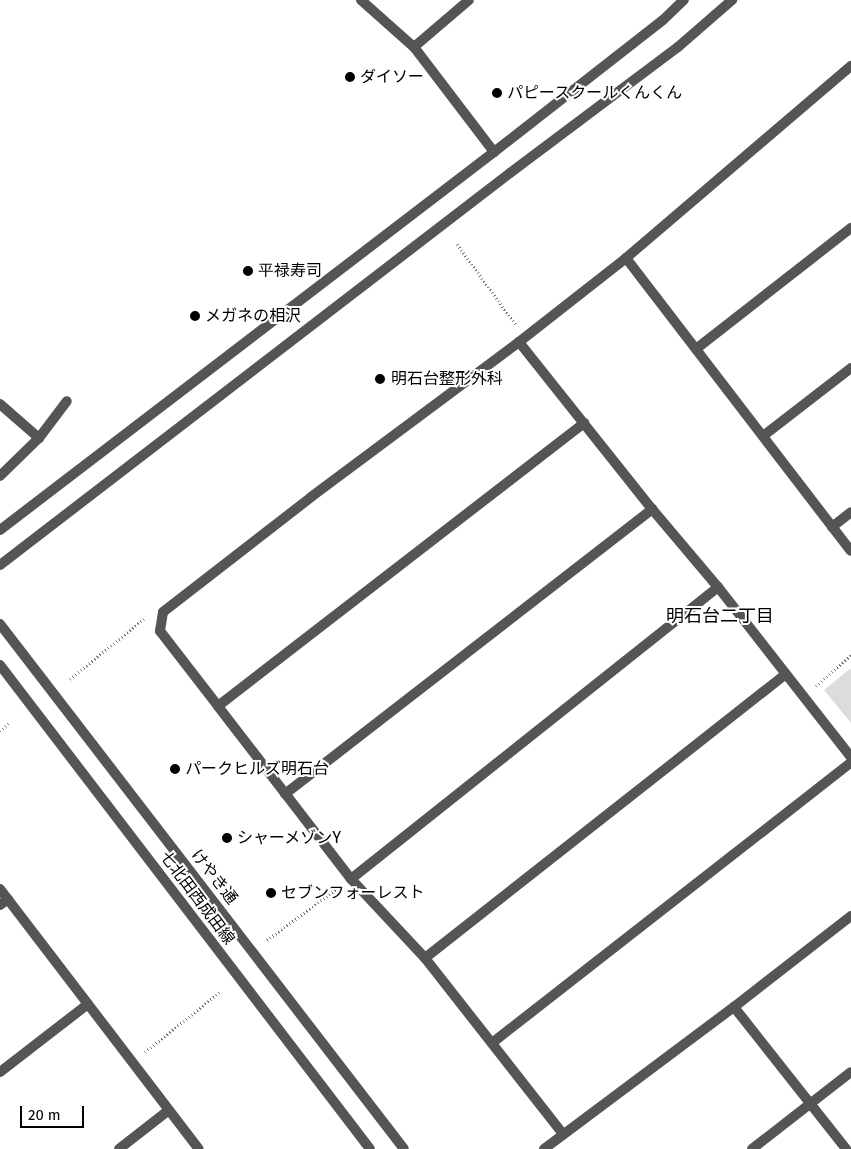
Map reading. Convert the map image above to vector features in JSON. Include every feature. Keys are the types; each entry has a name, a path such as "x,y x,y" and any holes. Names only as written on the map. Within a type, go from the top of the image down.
{"street":[{"path":"361,0 414,48 494,152"},
{"path":"414,48 469,0"},
{"path":"0,530 494,152 663,20 684,0"},
{"path":"0,565 678,47 732,0"},
{"path":"563,1134 425,958 350,879 160,631 164,612 311,496 522,340 626,258 851,66"},
{"path":"696,349 851,228"},
{"path":"626,258 851,551"},
{"path":"522,340 584,424 652,510 718,587 851,757"},
{"path":"763,436 851,368"},
{"path":"0,476 40,438 67,401"},
{"path":"0,404 40,438"},
{"path":"218,706 584,424"},
{"path":"285,794 652,510"},
{"path":"832,527 851,512"},
{"path":"350,879 718,587"},
{"name":"けやき通","path":"0,624 404,1149"},
{"name":"七北田西成田線","path":"0,666 370,1149"},
{"path":"425,958 786,674"},
{"path":"492,1043 851,763"},
{"path":"0,889 4,902 88,1004 199,1149"},
{"path":"544,1149 734,1007 851,916"},
{"path":"0,1072 88,1004"},
{"path":"734,1007 846,1149"},
{"path":"752,1149 851,1072"},
{"path":"119,1149 169,1110"}],"path":[{"path":"457,244 522,340"},
{"path":"70,679 147,616 164,612"},
{"path":"804,696 851,655"},
{"path":"0,730 9,723"},
{"path":"267,940 350,879"},
{"path":"132,1062 220,992"}],"shaded area":[{"path":"851,668 851,723 824,690"}],"place":[{"name":"ダイソー","path":"350,77"},
{"name":"パピースクールくんくん","path":"497,93"},
{"name":"平禄寿司","path":"248,271"},
{"name":"メガネの相沢","path":"195,316"},
{"name":"明石台整形外科","path":"380,379"},
{"name":"パークヒルズ明石台","path":"175,769"},
{"name":"シャーメゾンY","path":"227,838"},
{"name":"セブンフォーレスト","path":"271,893"}],"district":[{"name":"明石台二丁目","path":"720,616"}]}
